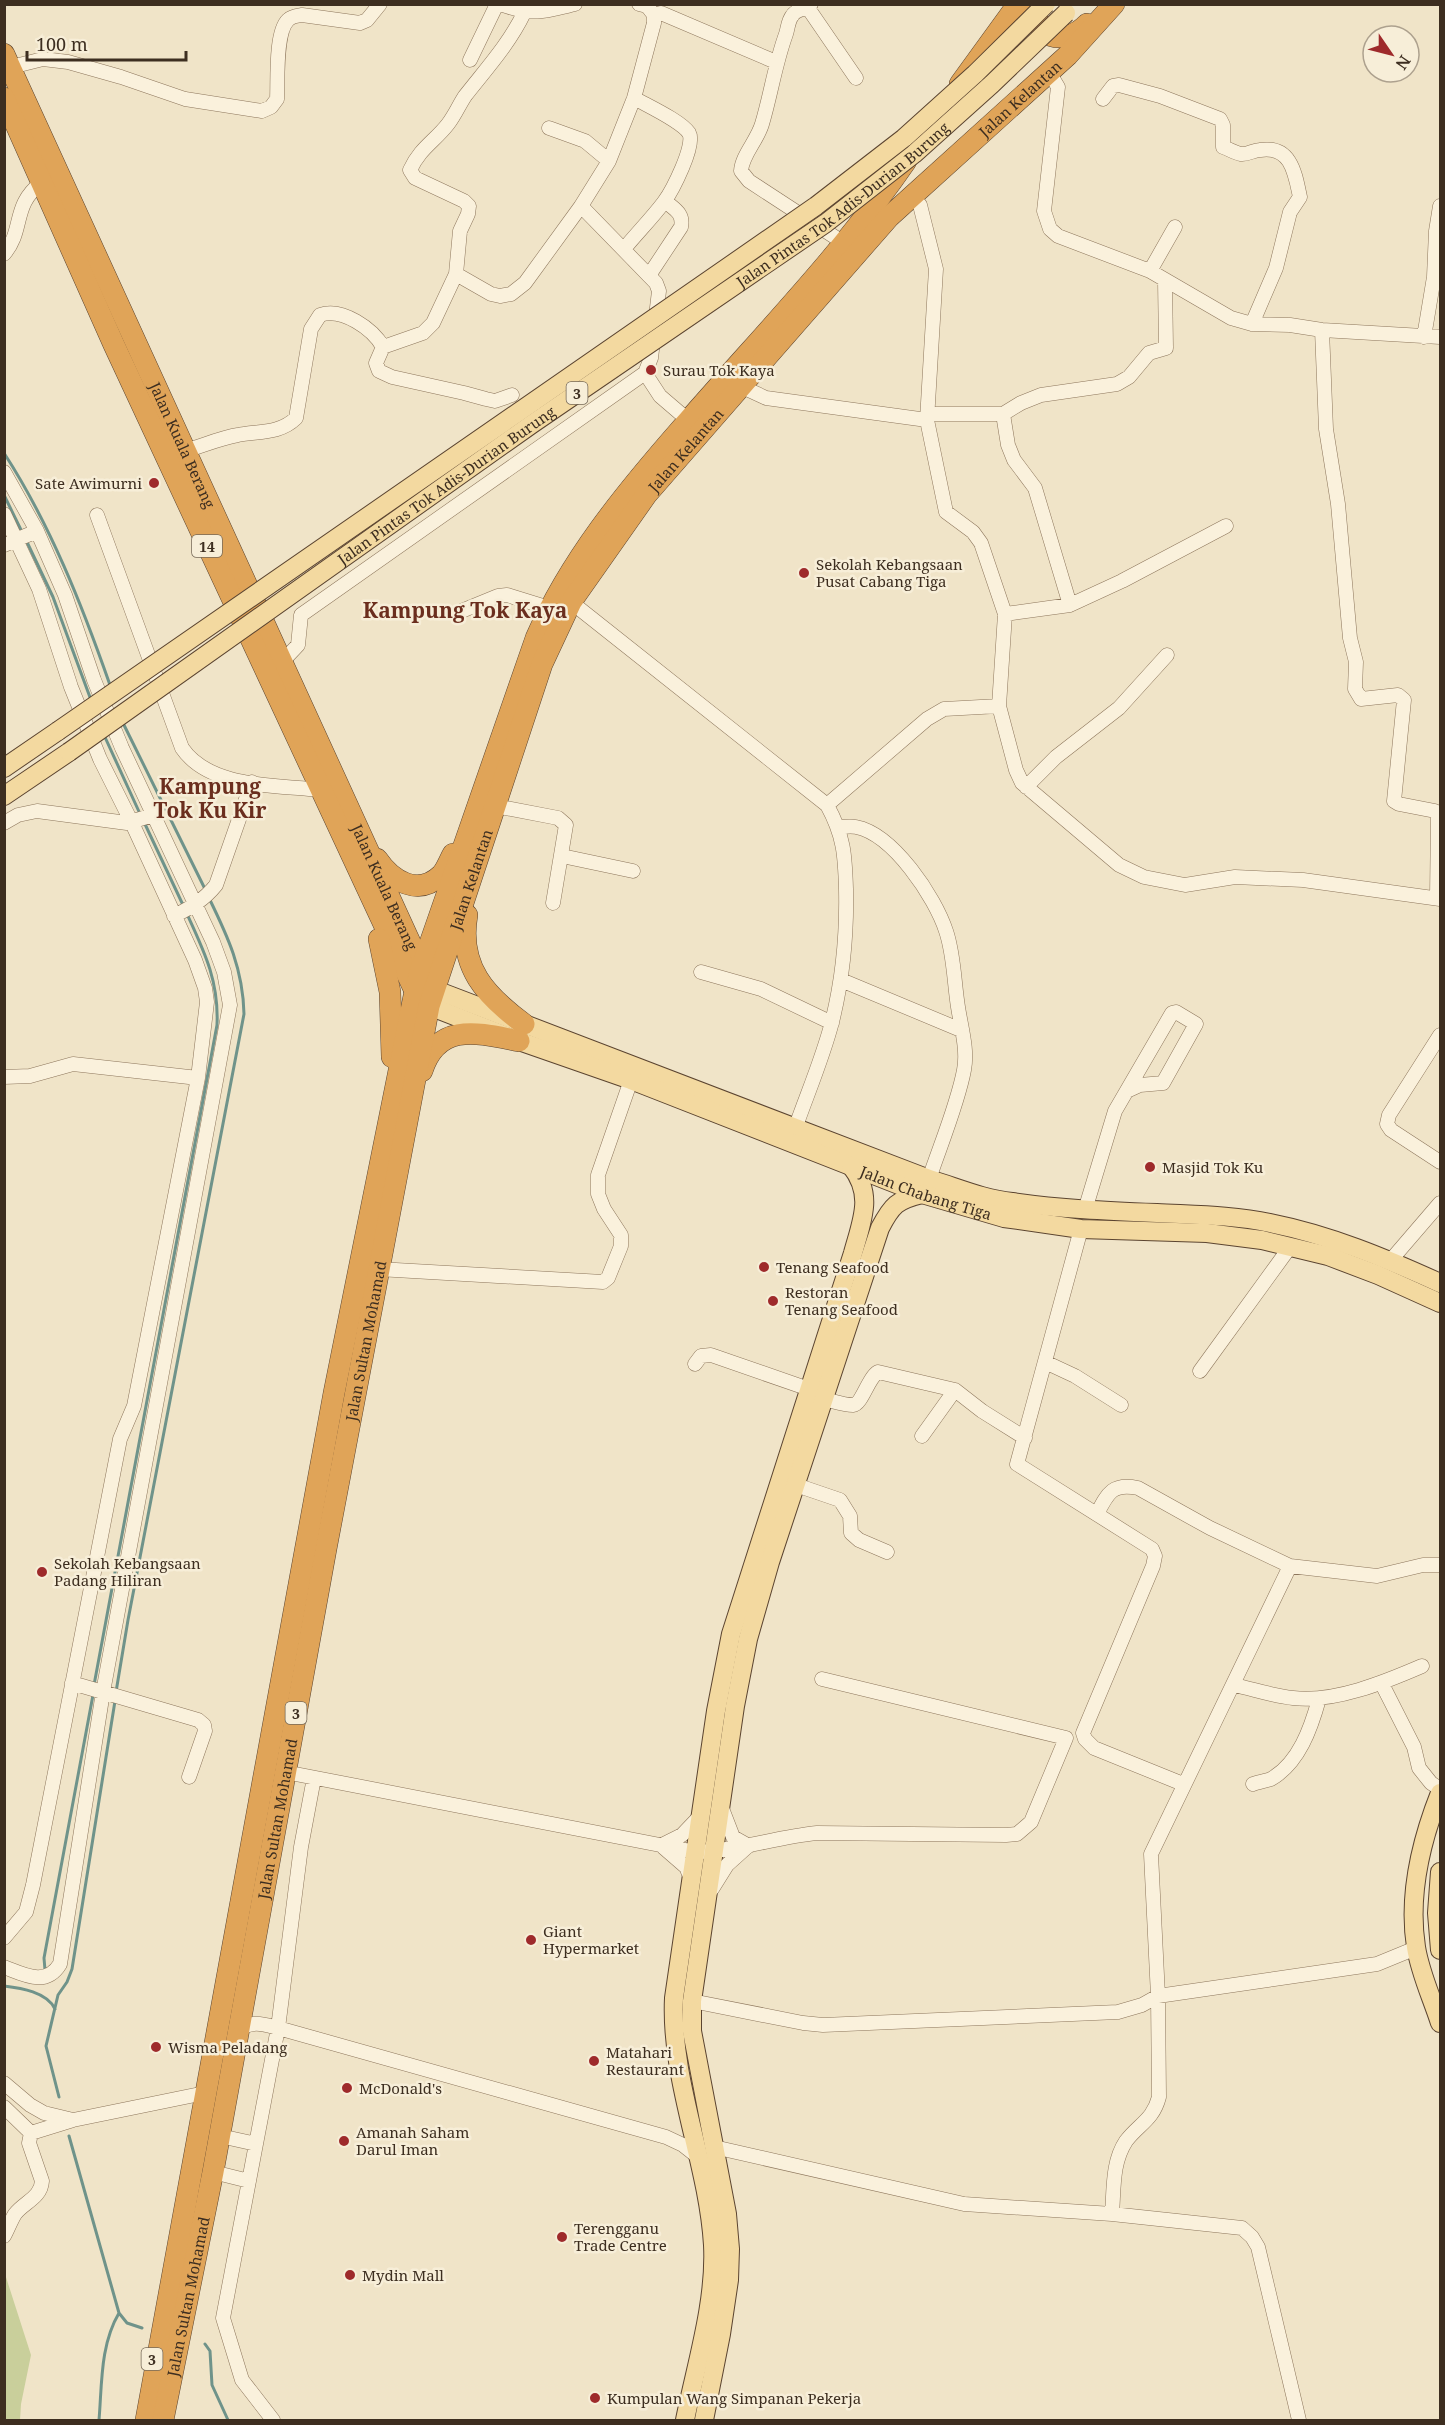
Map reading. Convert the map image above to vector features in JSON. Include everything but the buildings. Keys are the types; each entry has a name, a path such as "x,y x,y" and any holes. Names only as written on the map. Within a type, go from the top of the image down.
{"highway":[{"name":"Jalan Kelantan","path":"426,995 422,969 472,819 536,638 549,608 588,545 619,502 883,195 986,46 1018,4"},
{"path":"1038,4 1037,18 1041,26 1053,36 1061,38 1076,34 1107,4"},
{"name":"Jalan Kelantan","path":"426,995 476,865 542,664 571,602 647,494 889,217 1049,72 1084,38 1114,4"},
{"name":"Jalan Kuala Berang","path":"8,61 44,172 114,345 367,892 426,995"},
{"name":"Jalan Kuala Berang","path":"4,98 44,172 104,273 422,969"},
{"path":"104,273 98,281 97,289 114,345"},
{"path":"352,818 383,867 395,879 418,886 442,874 472,819"},
{"path":"476,865 464,934 466,951 489,995 522,1033"},
{"path":"367,892 386,966 392,1008 391,1085 385,1138"},
{"name":"Jalan Sultan Mohamad","path":"146,2421 213,2172 406,1118 426,995"},
{"name":"Jalan Sultan Mohamad","path":"163,2421 205,2093 334,1393 385,1138 426,995"},
{"path":"406,1118 424,1064 441,1042 462,1033 522,1033"},
{"path":"174,2421 177,2299"},
{"name":"Jalan Sultan Mohamad","path":"137,2421 177,2299"}],"main road":[{"name":"Jalan Pintas Tok Adis-Durian Burung","path":"4,768 825,199 904,138 975,74 1046,4"},
{"name":"Jalan Pintas Tok Adis-Durian Burung","path":"4,796 523,430 826,223 914,154 992,84 1069,9"},
{"name":"Jalan Chabang Tiga","path":"426,995 631,1080 851,1166 926,1186 1009,1202 1085,1210 1208,1215 1269,1222 1336,1240 1391,1260 1440,1283"},
{"name":"Jalan Chabang Tiga","path":"522,1033 796,1126 926,1186 1004,1218 1080,1229 1207,1233 1262,1240 1328,1256 1378,1275 1440,1303"},
{"path":"685,2421 704,2330 712,2279 713,2247 710,2214 697,2156 673,2021 674,1998 692,1881 705,1852 720,1804 748,1639 770,1562 824,1399 845,1307 865,1210 865,1191 861,1179 851,1166"},
{"path":"704,2421 729,2280 730,2249 727,2214 692,2031 692,2001 707,1900 702,1814 717,1711 731,1634 809,1389 886,1216 898,1202 926,1186"},
{"path":"1440,1791 1422,1847 1414,1910 1416,1948 1440,2023"},
{"path":"1440,1879 1437,1913 1440,1950"}],"street":[{"path":"8,61 43,59 60,61 121,77 185,99 262,111 271,108 277,99 280,36 287,21 294,16 302,15 360,23 367,20 380,4"},
{"path":"470,60 498,4 544,12 575,4"},
{"path":"639,4 647,6 654,15"},
{"path":"843,243 749,181 741,171 757,139 776,62 791,17 796,11 809,6 856,78"},
{"path":"512,395 495,400 486,399 383,374 376,367 376,363 383,347 423,333 433,323 456,274 460,231 468,214 469,206 464,201 415,178 410,170 426,144 448,123 464,98 500,55 529,10"},
{"path":"654,15 661,13 776,62"},
{"path":"456,274 491,294 500,296 511,294 525,283 581,206 609,161 634,98 654,15"},
{"path":"1049,72 1058,87 1044,210 1050,229 1068,241 1150,271 1231,318 1252,324 1440,337"},
{"path":"1103,99 1113,86 1160,96 1220,119 1223,125 1223,147 1242,154 1259,150 1276,150 1283,152 1289,160 1294,170 1300,197 1290,212 1276,268 1252,324"},
{"path":"624,249 665,201 690,150 691,139 689,132 678,124 634,98"},
{"path":"549,128 585,141 609,161"},
{"path":"4,255 14,237 26,197 44,172"},
{"path":"912,195 920,205 936,269 927,417 946,512 973,532 981,543 1005,614 999,706 1016,770 1026,787 1119,866 1144,877 1185,885 1235,877 1303,880 1439,898 1438,815 1435,811 1394,801 1404,700 1398,695 1361,699 1355,689 1355,653 1350,638 1338,504 1326,429 1322,330"},
{"path":"650,274 681,227 681,214 665,201"},
{"path":"281,663 298,645 301,615 645,373 651,358 659,291 650,274 581,206"},
{"path":"1424,337 1434,277 1436,231 1440,206"},
{"path":"1150,271 1175,227"},
{"path":"740,387 766,398 927,417 1003,414 1041,395 1117,384 1130,377 1149,353 1166,348 1165,280"},
{"path":"184,451 240,434 253,435 274,430 291,423 296,418 311,329 320,315 333,314 349,318 374,334 383,347"},
{"path":"645,373 660,396 688,420"},
{"path":"1003,414 1008,445 1014,459 1035,488 1070,605"},
{"path":"4,472 22,538 71,687 100,759 142,819 184,911 207,1002 198,1078 60,1964 54,1974 46,1978 28,1976 4,1967"},
{"path":"4,514 65,595 142,819 184,911 224,972 230,1005 145,1409 120,1439 31,1894 26,1912 4,1938"},
{"path":"98,515 182,748 190,760 203,770 217,776 319,790"},
{"path":"1005,614 1070,605 1122,581 1226,526"},
{"path":"459,612 498,596 507,595 549,608"},
{"path":"571,602 827,805 838,827 845,858 846,921 841,980 832,1023 796,1126"},
{"path":"1026,787 1056,757 1119,708 1167,655"},
{"path":"827,805 927,719 944,709 999,706"},
{"path":"184,911 208,895 222,872 252,782"},
{"path":"495,806 558,818 566,825 553,903"},
{"path":"4,823 18,815 37,811 142,819"},
{"path":"838,827 858,827 881,840 901,857 937,906 947,933 961,1030 964,1069 926,1186"},
{"path":"562,856 633,871"},
{"path":"701,972 761,990 832,1023"},
{"path":"841,980 961,1030"},
{"path":"1085,1210 1115,1111 1172,1013 1176,1012 1196,1024 1163,1083 1140,1085 1127,1091"},
{"path":"1440,1035 1389,1115 1387,1124 1391,1130 1440,1161"},
{"path":"4,1077 30,1076 73,1064 198,1078"},
{"path":"378,1269 603,1282 608,1278 621,1246 621,1235 601,1202 598,1194 598,1175 631,1080"},
{"path":"1391,1260 1440,1203"},
{"path":"1080,1229 1017,1464 1152,1549 1155,1556 1083,1733 1094,1748 1183,1784"},
{"path":"1229,1345 1293,1247"},
{"path":"1200,1371 1293,1247"},
{"path":"695,1364 700,1356 711,1355 809,1389"},
{"path":"1045,1362 1075,1376 1121,1404"},
{"path":"824,1399 853,1405 858,1403 872,1376 878,1372 955,1390 982,1411 1025,1438"},
{"path":"922,1436 955,1390"},
{"path":"796,1485 840,1500 849,1516 851,1533 859,1540 887,1552"},
{"path":"1098,1514 1106,1497 1115,1488 1125,1485 1138,1488 1210,1528 1290,1566 1377,1576 1423,1565 1440,1565"},
{"path":"1112,2214 1118,2157 1125,2143 1155,2110 1159,2097 1158,1996 1151,1854 1290,1566"},
{"path":"1234,1685 1293,1698 1318,1699 1382,1683 1422,1666"},
{"path":"285,1772 705,1852 749,1846 788,1835 817,1833 1017,1834 1031,1822 1066,1738 822,1679"},
{"path":"72,1683 198,1720 204,1725 206,1731 189,1777"},
{"path":"1382,1683 1414,1747 1419,1768 1440,1791"},
{"path":"1253,1784 1270,1779 1288,1765 1312,1724 1318,1699"},
{"path":"273,2421 242,2380 223,2318 278,2028 301,1847 314,1778"},
{"path":"720,1804 733,1837 749,1846"},
{"path":"662,1845 682,1835 702,1814"},
{"path":"662,1845 683,1864 692,1881"},
{"path":"707,1900 727,1865 749,1846"},
{"path":"692,2001 824,2025 1118,2012 1142,2005 1158,1996 1377,1964 1416,1948"},
{"path":"239,2030 246,2024 256,2022 278,2028 666,2137 697,2156"},
{"path":"4,2083 30,2105 44,2113 73,2120"},
{"path":"31,2133 73,2120 89,2119 205,2093"},
{"path":"4,2107 31,2133"},
{"path":"4,2236 15,2213 34,2198 42,2186 28,2143 31,2133"},
{"path":"220,2136 256,2145"},
{"path":"714,2147 964,2204 1112,2214 1242,2229 1252,2237 1258,2247 1299,2421"},
{"path":"213,2172 249,2181"}],"green space":[{"path":"5,2274 31,2355 20,2420 5,2420"}],"waterway":[{"path":"4,453 36,508 64,566 110,685"},
{"path":"4,495 23,534"},
{"path":"26,540 53,597 91,700"},
{"path":"123,723 205,889"},
{"path":"104,735 141,816"},
{"path":"144,822 183,905"},
{"path":"116,1692 244,1014 241,982 237,968 228,940 209,898"},
{"path":"94,1685 217,1025 216,995 210,968 187,914"},
{"path":"45,1970 44,1958 93,1695"},
{"path":"59,2097 46,2046 58,1995 72,1969 115,1701"},
{"path":"4,1986 40,1995 55,2009"},
{"path":"69,2136 119,2313 127,2323 142,2328"},
{"path":"99,2420 105,2352 108,2338 119,2313"},
{"path":"205,2344 210,2351 212,2385 228,2420"}],"place":[{"name":"Surau Tok Kaya","path":"651,370"},
{"name":"Sate Awimurni","path":"154,483"},
{"name":"Sekolah Kebangsaan Pusat Cabang Tiga","path":"804,573"},
{"name":"Masjid Tok Ku","path":"1150,1167"},
{"name":"Tenang Seafood","path":"764,1267"},
{"name":"Restoran Tenang Seafood","path":"773,1301"},
{"name":"Sekolah Kebangsaan Padang Hiliran","path":"42,1572"},
{"name":"Giant Hypermarket","path":"531,1940"},
{"name":"Wisma Peladang","path":"156,2047"},
{"name":"Matahari Restaurant","path":"594,2061"},
{"name":"McDonald's","path":"347,2088"},
{"name":"Amanah Saham Darul Iman","path":"344,2141"},
{"name":"Terengganu Trade Centre","path":"562,2237"},
{"name":"Mydin Mall","path":"350,2275"},
{"name":"Kumpulan Wang Simpanan Pekerja","path":"595,2398"}],"district":[{"name":"Kampung Tok Kaya","path":"465,610"},
{"name":"Kampung Tok Ku Kir","path":"210,798"}]}
